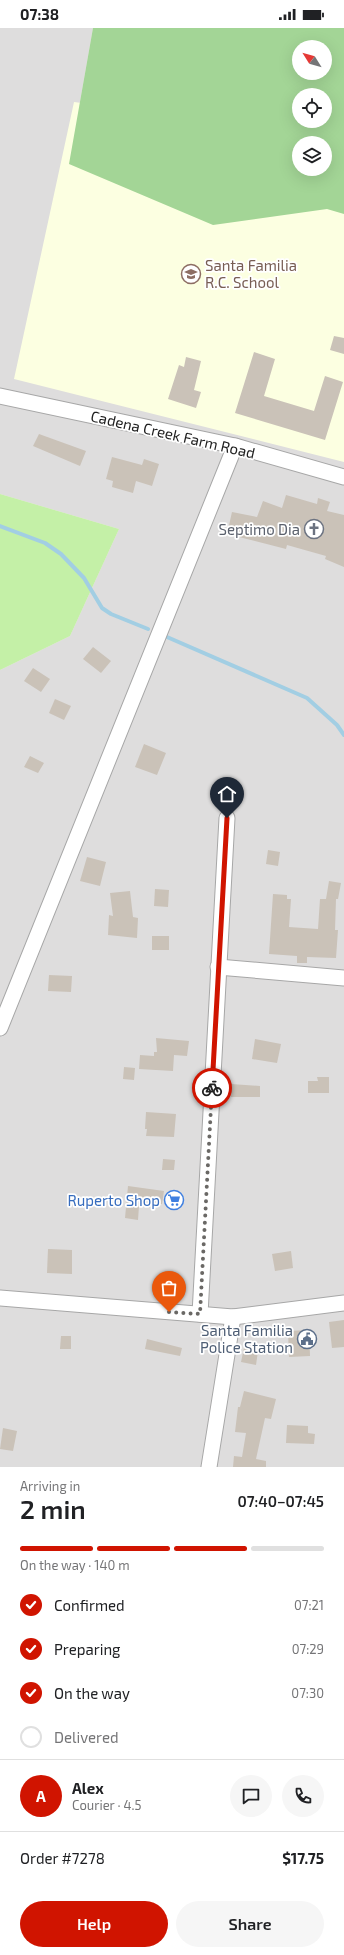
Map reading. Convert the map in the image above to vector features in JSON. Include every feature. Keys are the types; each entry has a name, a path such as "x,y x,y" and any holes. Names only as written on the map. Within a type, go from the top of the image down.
{"street":[{"name":"Cadena Creek Farm Road","path":"0,396 234,446 344,477"},
{"path":"0,1028 234,446"},
{"path":"200,1314 227,818"},
{"path":"218,967 344,978"},
{"path":"0,1298 233,1317 344,1303"},
{"path":"209,1467 233,1317"}],"shaded area":[{"path":"0,28 93,28 69,164 344,214 344,1467 0,1467 0,670 70,636 119,529 0,494"},
{"name":"Santa Familia R.C. School","path":"74,102 344,137 344,462 14,379"}],"green space":[{"path":"93,28 344,28 344,214 327,209 213,225 69,164"},
{"path":"0,494 119,529 70,636 0,670"}],"building":[{"path":"334,336 344,338 344,354 330,350"},
{"path":"254,352 275,359 264,396 314,411 325,376 343,382 325,440 235,413"},
{"path":"186,357 201,361 194,390 201,392 196,408 168,399 179,365 184,367"},
{"path":"39,434 86,451 80,466 33,446"},
{"path":"112,457 142,465 144,459 159,464 152,486 136,481 133,493 112,487 113,481 106,479"},
{"path":"286,495 317,504 318,498 330,502 327,511 344,515 344,567 325,559 326,556 287,545 286,549 227,534 232,512 257,517 263,501 282,508"},
{"path":"93,647 111,661 101,673 83,659"},
{"path":"33,668 50,679 41,692 24,681"},
{"path":"55,699 71,706 64,720 49,713"},
{"path":"144,744 166,753 157,775 135,767"},
{"path":"30,756 44,763 38,773 24,767"},
{"path":"268,850 280,852 278,866 266,864"},
{"path":"87,857 106,862 100,886 80,881"},
{"path":"329,881 341,883 338,899 336,899 335,930 338,930 336,958 307,957 307,963 297,963 297,956 269,954 273,894 287,895 287,899 291,899 289,927 318,929 320,899 326,899"},
{"path":"155,889 169,890 168,907 154,906"},
{"path":"130,891 133,917 138,918 137,938 108,935 109,915 113,916 110,893"},
{"path":"152,936 169,936 169,950 152,950"},
{"path":"49,975 72,976 71,992 48,991"},
{"path":"156,1038 189,1041 187,1056 174,1055 173,1071 139,1069 140,1055 154,1056 154,1052 157,1052"},
{"path":"255,1039 281,1044 277,1063 252,1059"},
{"path":"124,1067 135,1068 134,1080 123,1079"},
{"path":"317,1077 329,1077 329,1093 308,1093 308,1081 318,1081"},
{"path":"231,1084 260,1086 260,1097 231,1097"},
{"path":"146,1112 176,1114 174,1137 146,1136"},
{"path":"163,1159 175,1160 174,1170 162,1170"},
{"path":"128,1186 164,1191 162,1204 151,1203 150,1208 139,1206 138,1220 125,1218"},
{"path":"48,1249 72,1250 72,1274 47,1273"},
{"path":"291,1251 293,1268 275,1271 272,1254"},
{"path":"344,1320 344,1347 332,1348 329,1322"},
{"path":"309,1330 310,1356 289,1357 288,1331"},
{"path":"61,1336 71,1336 71,1349 60,1349"},
{"path":"147,1339 182,1348 180,1356 145,1349"},
{"path":"244,1348 258,1351 256,1365 241,1362"},
{"path":"244,1391 276,1399 271,1419 265,1418 256,1459 266,1461 266,1467 233,1467 234,1456 242,1457 246,1433 235,1432 238,1407 240,1407"},
{"path":"287,1425 308,1426 308,1433 315,1434 314,1444 286,1443"},
{"path":"3,1428 17,1431 13,1451 0,1449"}],"waterway":[{"path":"0,526 45,543 61,554 84,578 102,608 111,614 148,629"},
{"path":"167,637 307,698 337,725 344,735"}],"way so far":[{"path":"169,1312 200,1314 212,1088"}],"place":[{"name":"Santa Familia R.C. School","path":"191,274"},
{"name":"Septimo Dia","path":"314,529"},
{"name":"Ruperto Shop","path":"174,1200"},
{"name":"Santa Familia Police Station","path":"307,1339"}],"route":[{"path":"212,1088 227,818"}]}
